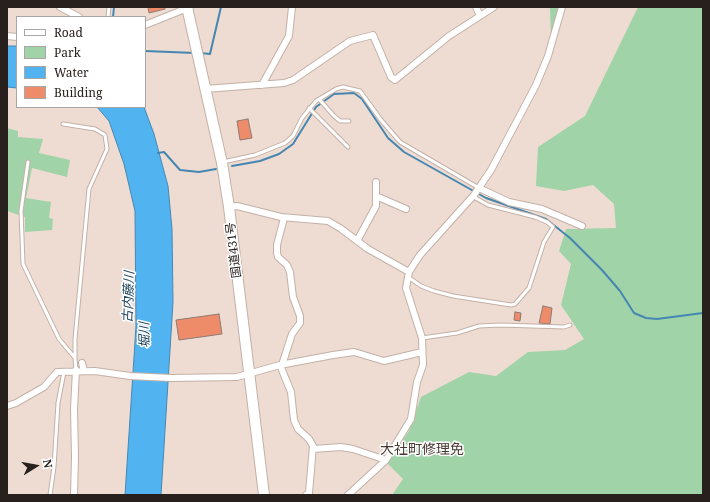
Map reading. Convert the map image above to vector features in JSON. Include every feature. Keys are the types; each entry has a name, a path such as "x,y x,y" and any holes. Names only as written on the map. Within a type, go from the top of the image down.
{"highway":[{"name":"国道431号","path":"188,7 222,163 229,207 264,495"}],"street":[{"path":"60,7 76,16"},
{"path":"146,25 188,7"},
{"path":"262,85 289,36 292,7"},
{"path":"476,7 480,16"},
{"path":"205,89 284,83 293,80 350,41 373,35 391,77 395,80 449,36 494,7"},
{"path":"348,495 386,460 411,418 417,382 423,365 422,338 406,288 408,275 420,254 473,196 491,170 536,85 548,56 562,7"},
{"path":"357,241 376,206 376,182"},
{"path":"479,188 509,202 542,209 582,226"},
{"path":"376,196 406,209"},
{"path":"229,207 237,206 284,218 328,222 340,228 368,249 408,275"},
{"path":"284,218 277,245 277,253 278,257 288,265 292,290 300,316 300,322 292,334 281,365 291,392 294,420 298,429 309,439 313,449 309,494"},
{"path":"7,406 16,403 44,387 57,372 76,370 130,376 171,378 237,377 281,365 354,352 384,361 422,352"},
{"path":"82,363 84,372"},
{"path":"74,495 74,408 76,370"},
{"path":"313,449 347,448 386,460"}],"lane":[{"path":"222,163 256,155 285,143 293,136 302,118 319,99 343,87 360,91 381,120 400,142 479,188"},
{"path":"319,99 340,121 349,121"},
{"path":"310,108 348,147"},
{"path":"63,124 96,129 105,134 107,149 89,189 76,339 76,370"},
{"path":"28,162 21,211 23,264 59,339 75,358"},
{"path":"408,275 421,286 434,291 453,296 511,305 515,304 529,288 544,242 553,227 547,222 535,217 488,205 473,196"},
{"path":"422,338 457,333 479,326 501,325 564,327 570,325"},
{"path":"50,495 54,467 58,403 64,372"}],"green space":[{"path":"550,7 559,7 551,39"},
{"path":"638,7 703,7 703,495 392,495 403,479 387,463 409,431 421,397 469,372 496,376 528,352 565,350 584,339 561,305 571,264 559,251 566,229 616,228 614,204 593,185 564,191 536,186 538,147 585,116"},
{"path":"7,128 18,131 18,137 43,139 39,153 70,160 67,177 32,168 26,198 51,202 49,218 53,219 52,230 25,232 25,217 7,211"}],"water":[{"path":"7,46 16,46 16,88 7,87"},
{"name":"堀川","path":"98,108 144,108 154,134 168,186 172,229 173,302 161,495 125,495 136,326 135,211 124,164 109,121"}],"building":[{"path":"148,7 165,7 165,9 149,13"},
{"path":"248,119 252,138 240,140 237,121"},
{"path":"543,306 552,308 550,324 539,323"},
{"path":"515,312 521,313 520,321 514,320"},
{"path":"219,314 222,334 179,340 176,320"}],"waterway":[{"path":"113,16 114,7"},
{"path":"201,53 210,54 221,7"},
{"path":"146,51 195,53"},
{"path":"232,166 260,161 279,154 293,144 316,107 334,94 354,93 362,99 388,138 404,152 486,198 546,219 570,238 602,270 620,291 634,313 646,318 657,319 703,313"},
{"path":"158,153 164,152 180,170 199,172 216,169"}],"district":[{"name":"大社町修理免","path":"422,450"}],"water label":[{"name":"古内藤川","path":"129,297"}]}
